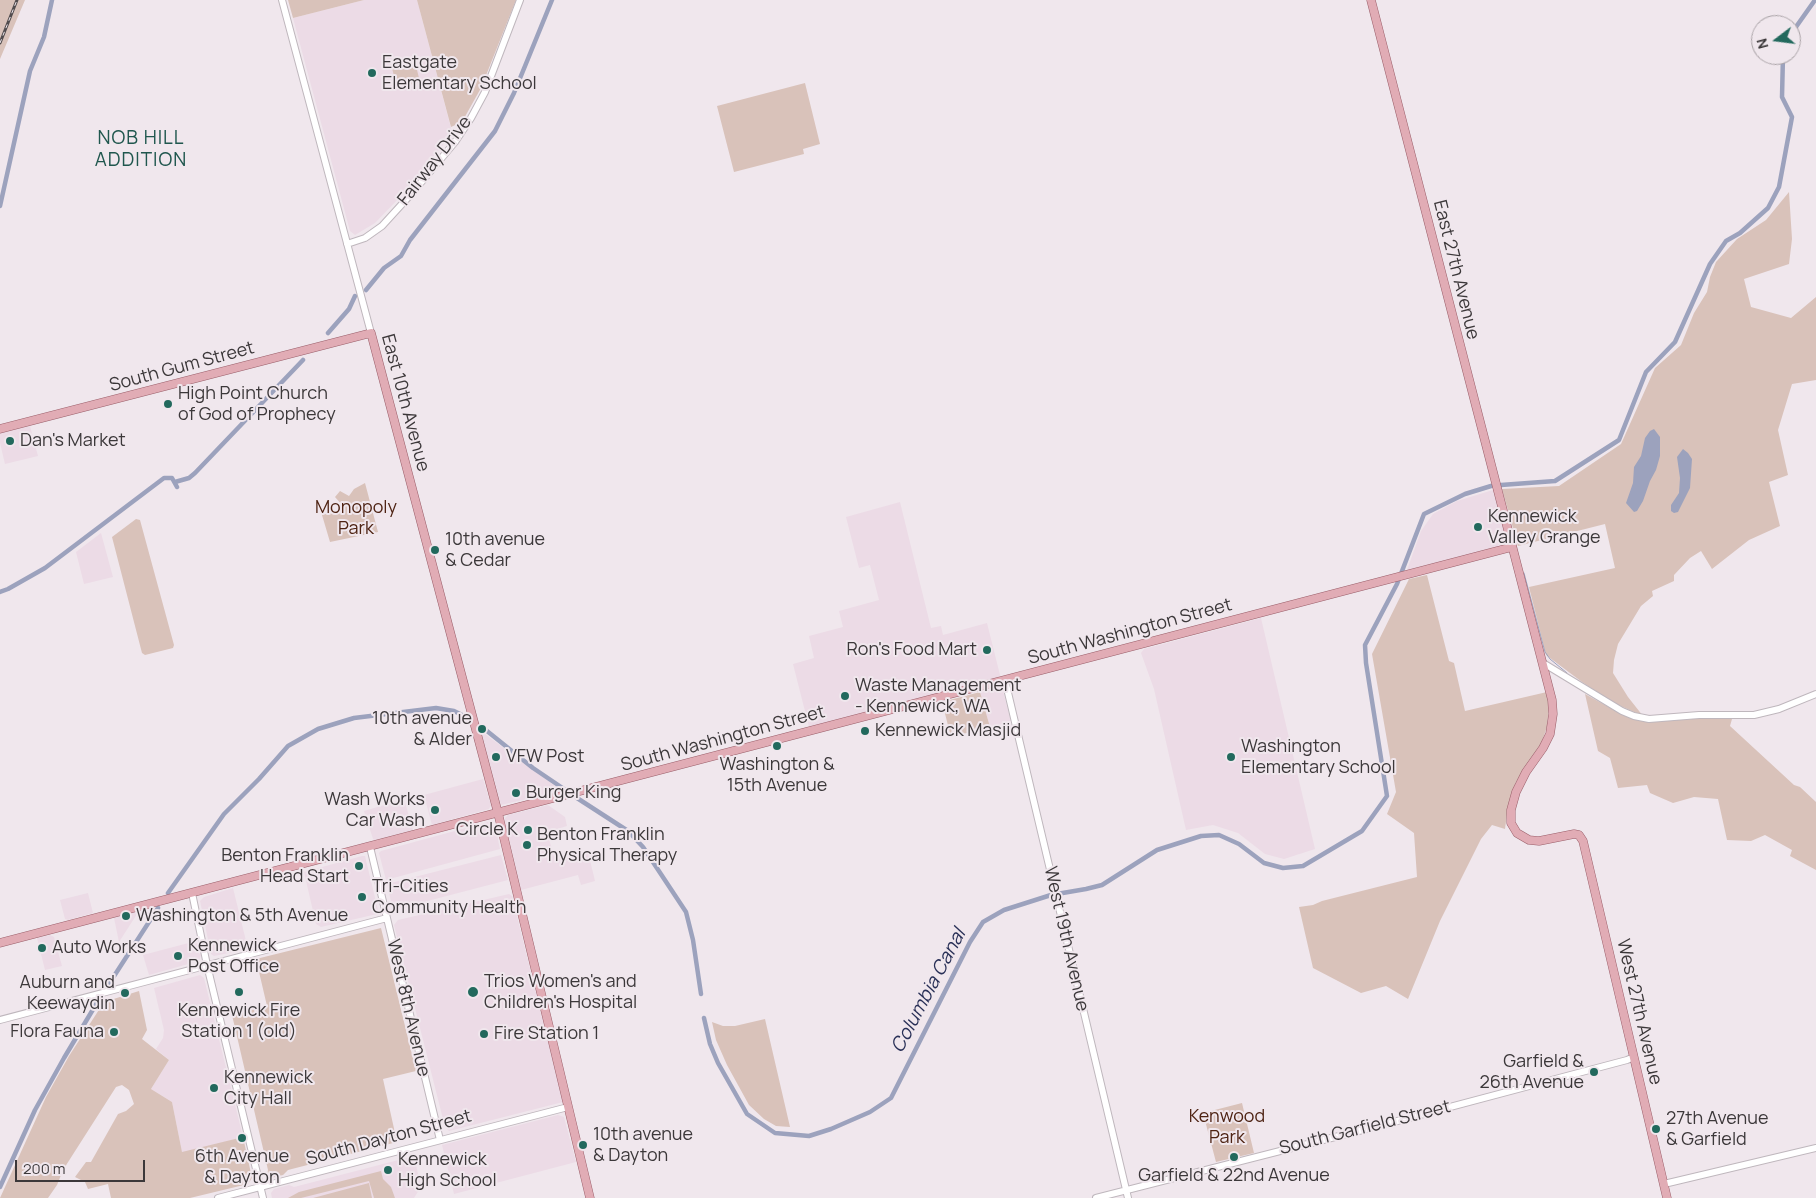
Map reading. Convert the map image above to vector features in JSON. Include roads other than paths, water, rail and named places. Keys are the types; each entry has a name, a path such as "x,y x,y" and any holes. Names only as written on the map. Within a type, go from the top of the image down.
{"main road":[{"name":"East 27th Avenue","path":"1371,0 1512,548"},
{"name":"South Gum Street","path":"0,429 371,333"},
{"name":"East 10th Avenue","path":"371,333 498,813 590,1198"},
{"name":"South Washington Street","path":"0,943 1512,548"},
{"path":"1512,548 1543,663"},
{"name":"West 27th Avenue","path":"1543,663 1552,700 1552,726 1543,748 1526,772 1516,792 1510,815 1513,829 1521,836 1535,841 1571,834 1579,835 1584,844 1667,1198"}],"street":[{"name":"East 10th Avenue","path":"282,0 371,333"},
{"name":"Fairway Drive","path":"347,244 365,238 382,226 455,142 485,92 520,0"},
{"path":"1543,663 1622,711 1649,719 1699,715 1754,715 1770,712 1816,694"},
{"name":"West 19th Avenue","path":"1005,680 1128,1198"},
{"name":"West 8th Avenue","path":"370,847 440,1140"},
{"path":"192,893 207,965 263,1198"},
{"path":"0,1020 387,918"},
{"name":"South Garfield Street","path":"1096,1198 1412,1117 1634,1057"},
{"name":"South Dayton Street","path":"218,1198 568,1107"},
{"path":"1664,1184 1816,1148"}],"water":[{"path":"1654,429 1660,437 1660,456 1643,501 1637,511 1634,512 1626,503 1633,483 1634,467 1641,456 1645,438"},
{"path":"1683,449 1692,459 1690,488 1678,512 1674,513 1671,511 1671,505 1679,493 1680,478 1677,457"}],"waterway":[{"path":"0,206 30,71 44,37 52,0"},
{"path":"366,290 384,268 401,256 410,240 495,131 514,93 552,0"},
{"name":"Columbia Canal","path":"1801,20 1815,0"},
{"name":"Columbia Canal","path":"1501,485 1555,481 1619,440 1646,372 1675,342 1710,264 1726,241 1740,233 1768,208 1779,187 1792,117 1782,97 1783,65"},
{"path":"328,333 349,309 355,296"},
{"path":"175,482 189,478 195,473 303,360"},
{"path":"0,592 45,568 164,478 172,478 177,487"},
{"name":"Columbia Canal","path":"704,1018 710,1044 718,1063 747,1114 775,1133 809,1136 831,1129 870,1112 891,1098 970,942 983,922 1004,910 1051,895 1102,885 1157,850 1201,836 1219,835 1239,844 1264,863 1283,868 1303,866 1362,831 1387,796 1366,663 1365,645 1397,584 1424,514 1465,494 1491,486"},
{"path":"1524,573 1545,652 1550,659 1567,673"},
{"name":"Columbia Canal","path":"168,893 224,814 288,746 318,729 354,718 436,708 454,711 466,717"},
{"name":"Columbia Canal","path":"482,727 533,768 564,789"},
{"name":"Columbia Canal","path":"577,798 628,831 643,847 686,912 693,940 701,994"},
{"name":"Columbia Canal","path":"107,987 158,908"},
{"name":"Columbia Canal","path":"0,1187 35,1110 98,1001"}],"railway":[{"path":"0,43 17,0"}],"place":[{"name":"Eastgate Elementary School","path":"372,73"},
{"name":"High Point Church of God of Prophecy","path":"168,404"},
{"name":"Dan's Market","path":"10,441"},
{"name":"Kennewick Valley Grange","path":"1478,527"},
{"name":"10th avenue & Cedar","path":"435,550"},
{"name":"Ron's Food Mart","path":"987,650"},
{"name":"Waste Management - Kennewick, WA","path":"845,696"},
{"name":"10th avenue & Alder","path":"482,729"},
{"name":"Kennewick Masjid","path":"865,731"},
{"name":"Washington & 15th Avenue","path":"777,746"},
{"name":"VFW Post","path":"496,757"},
{"name":"Washington Elementary School","path":"1231,757"},
{"name":"Burger King","path":"516,793"},
{"name":"Wash Works Car Wash","path":"435,810"},
{"name":"Circle K","path":"528,830"},
{"name":"Benton Franklin Physical Therapy","path":"527,845"},
{"name":"Benton Franklin Head Start","path":"359,866"},
{"name":"Tri-Cities Community Health","path":"362,897"},
{"name":"Washington & 5th Avenue","path":"126,916"},
{"name":"Auto Works","path":"42,948"},
{"name":"Kennewick Post Office","path":"178,956"},
{"name":"Kennewick Fire Station 1 (old)","path":"239,992"},
{"name":"Trios Women's and Children's Hospital","path":"473,992"},
{"name":"Auburn and Keewaydin","path":"125,993"},
{"name":"Flora Fauna","path":"114,1032"},
{"name":"Fire Station 1","path":"484,1034"},
{"name":"Garfield & 26th Avenue","path":"1594,1072"},
{"name":"Kennewick City Hall","path":"214,1088"},
{"name":"27th Avenue & Garfield","path":"1656,1129"},
{"name":"6th Avenue & Dayton","path":"242,1138"},
{"name":"10th avenue & Dayton","path":"583,1145"},
{"name":"Garfield & 22nd Avenue","path":"1234,1157"},
{"name":"Kennewick High School","path":"388,1170"}],"district":[{"name":"NOB HILL ADDITION","path":"141,150"}],"park label":[{"name":"Monopoly Park","path":"356,518"},
{"name":"Kenwood Park","path":"1227,1127"}]}
